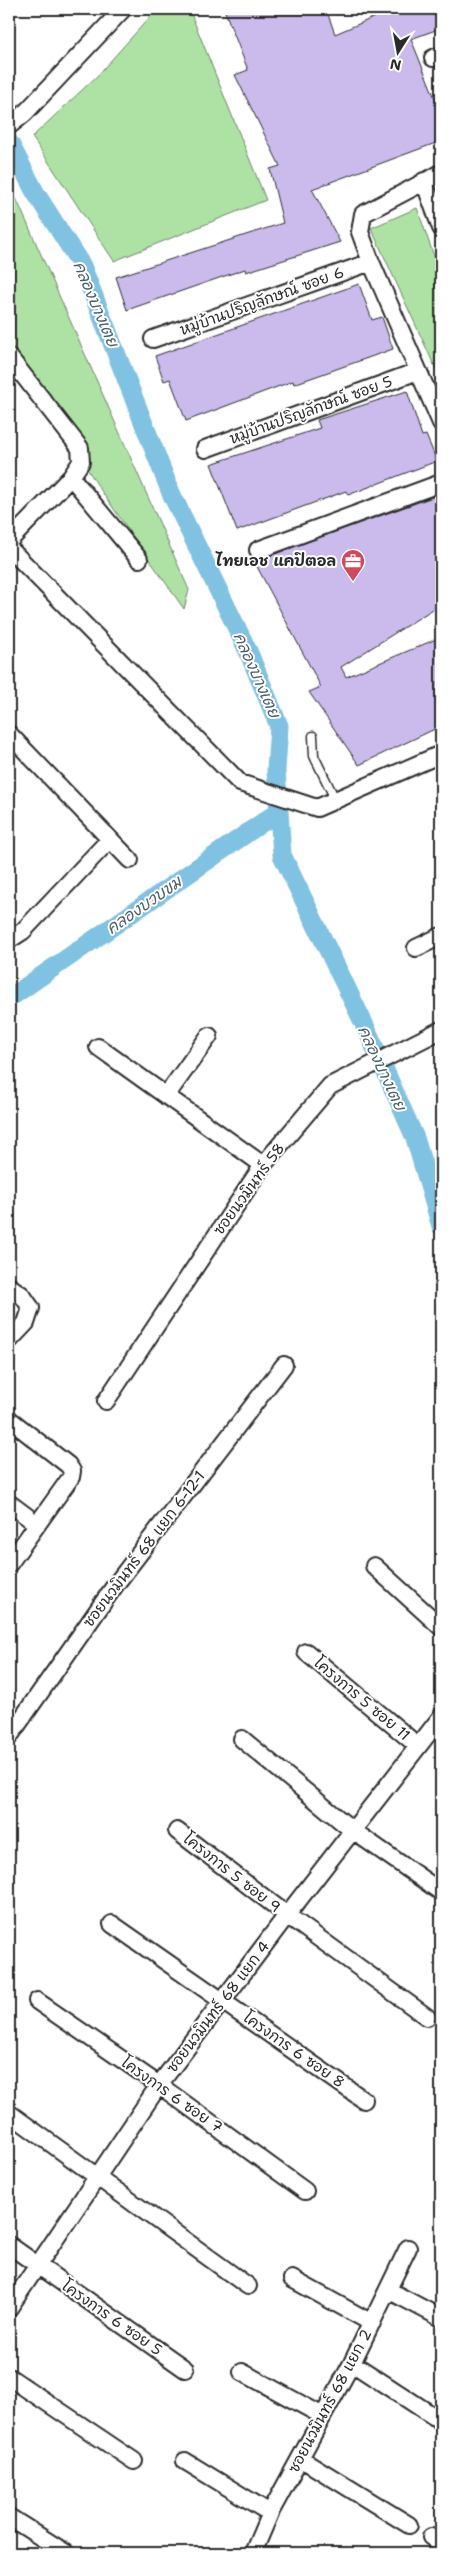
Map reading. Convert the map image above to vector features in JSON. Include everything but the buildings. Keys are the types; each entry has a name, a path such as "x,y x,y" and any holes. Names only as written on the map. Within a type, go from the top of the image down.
{"street":[{"path":"9,126 25,113 123,9"},
{"path":"441,173 363,214 360,232 371,262 441,422"},
{"path":"424,181 441,228"},
{"name":"หมู่บ้านปริญลักษณ์ ซอย 6","path":"153,339 371,262"},
{"path":"9,357 80,448 81,462 71,477 9,541"},
{"name":"หมู่บ้านปริญลักษณ์ ซอย 5","path":"204,449 418,371"},
{"path":"71,477 139,559"},
{"path":"258,550 441,483"},
{"path":"9,548 240,783 317,808 441,754"},
{"path":"9,734 130,860"},
{"path":"9,940 23,931 110,839"},
{"path":"416,948 441,936"},
{"name":"ซอยนวมินทร์ 58","path":"106,1401 264,1165 330,1086 441,1030"},
{"path":"166,1096 209,1036"},
{"path":"98,1047 264,1165"},
{"path":"9,1286 22,1295 30,1308 26,1323 9,1341"},
{"name":"ซอยนวมินทร์ 68 แยก 6-12-1","path":"9,1737 116,1584 284,1365"},
{"path":"9,1420 68,1465 72,1471 71,1477 9,1564"},
{"path":"9,1503 37,1524"},
{"path":"374,1566 438,1617"},
{"name":"โครงการ 5 ซอย 11","path":"306,1652 418,1746"},
{"name":"ซอยนวมินทร์ 68 แยก 4","path":"9,2308 160,2085 286,1916 441,1717"},
{"path":"242,1739 352,1830 441,1892"},
{"name":"โครงการ 5 ซอย 9","path":"177,1830 286,1916 427,2017"},
{"name":"โครงการ 6 ซอย 8","path":"112,1924 364,2100"},
{"name":"โครงการ 6 ซอย 7","path":"37,2001 160,2085 305,2191"},
{"path":"9,2113 248,2286"},
{"name":"โครงการ 6 ซอย 5","path":"9,2245 185,2369"},
{"name":"ซอยนวมินทร์ 68 แยก 2","path":"252,2553 270,2513 352,2363 408,2248"},
{"path":"292,2279 372,2323"},
{"path":"388,2290 441,2318"},
{"path":"352,2363 441,2420"},
{"path":"242,2372 323,2416"},
{"path":"9,2378 134,2461"},
{"path":"300,2458 409,2525"},
{"path":"185,2461 270,2513"},
{"path":"9,2517 66,2553"}],"lane":[{"path":"312,736 314,756 336,801"}],"green space":[{"path":"157,9 189,9 266,200 114,261 32,137 97,76"},
{"path":"9,182 189,590 184,609 102,492 9,347"},
{"path":"417,208 441,276 441,380 371,228"}],"waterway":[{"name":"คลองบางเตย","path":"9,142 35,192 82,266 171,493 248,651 279,726 276,770 282,855 367,1030 415,1138 441,1226"},
{"name":"คลองบวบขม","path":"9,993 14,995 279,811"}],"place":[{"name":"ไทยเอช แคปิตอล","path":"353,582"}]}
